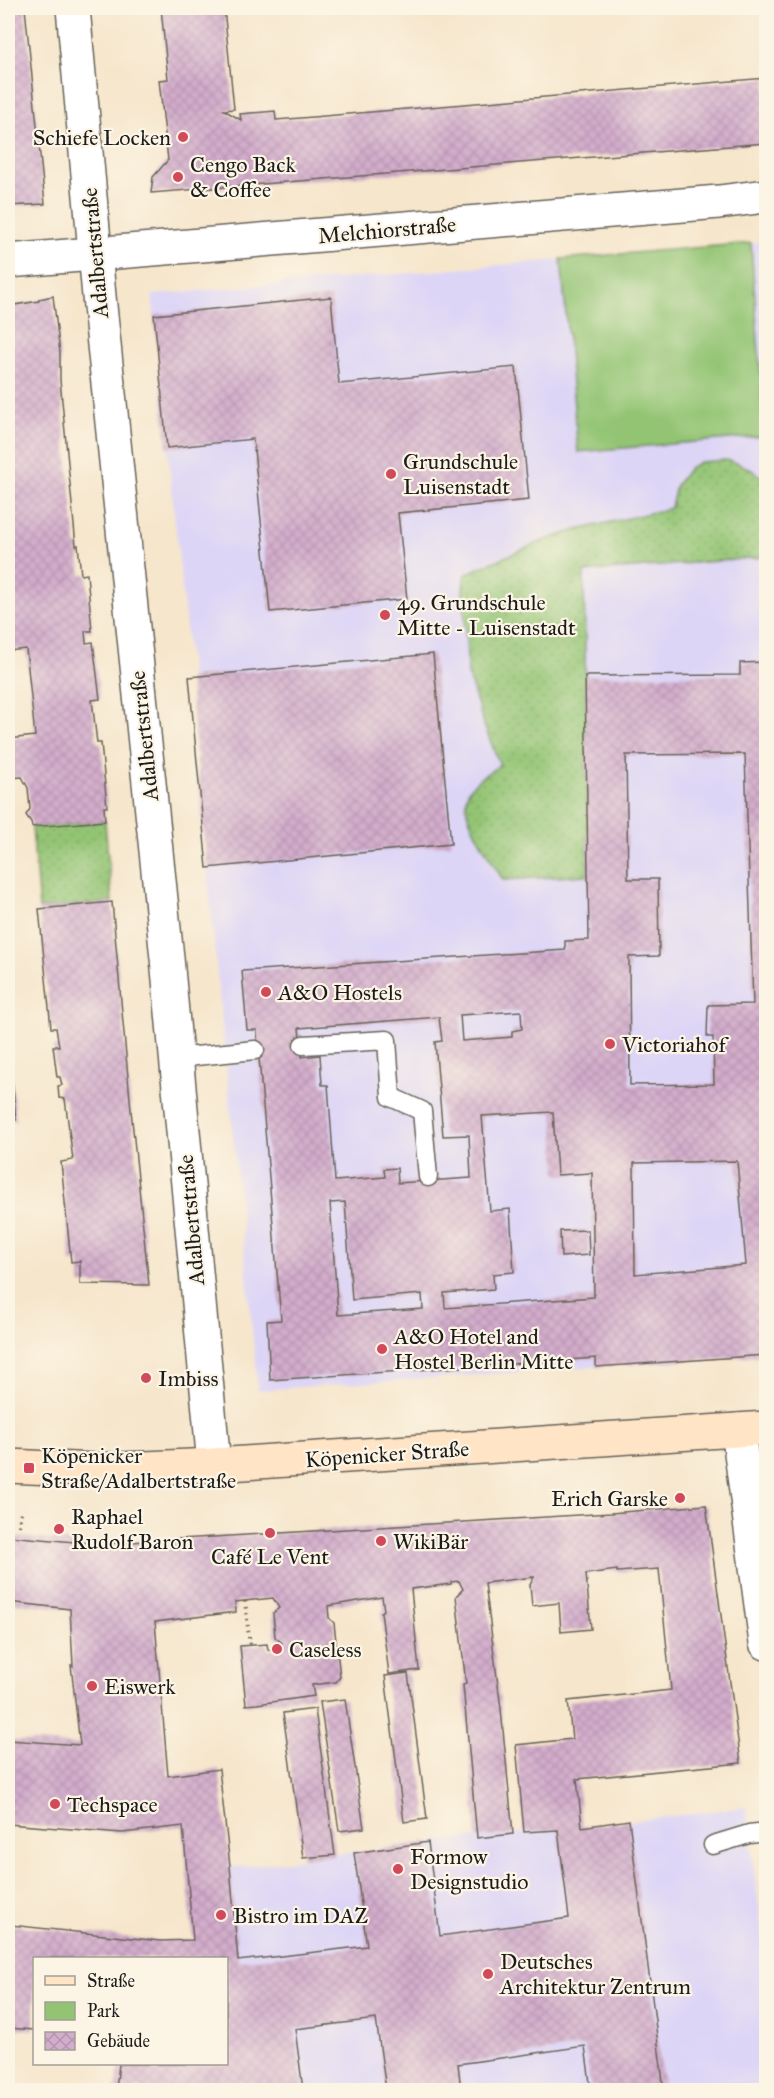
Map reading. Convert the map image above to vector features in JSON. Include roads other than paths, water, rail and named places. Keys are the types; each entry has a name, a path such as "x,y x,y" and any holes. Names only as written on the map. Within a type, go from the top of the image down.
{"main road":[{"name":"Köpenicker Straße","path":"8,1466 97,1470 214,1465 752,1429"}],"street":[{"name":"Adalbertstraße","path":"73,8 214,1465"},
{"name":"Melchiorstraße","path":"8,261 719,202 766,196"},
{"path":"752,1429 766,1643"}],"lane":[{"path":"303,1045 387,1040 391,1097 422,1111 428,1177"},
{"path":"176,1058 255,1050"},
{"path":"713,1845 749,1834 766,1832"}],"place":[{"name":"Schiefe Locken","path":"183,137"},
{"name":"Cengo Back & Coffee","path":"178,177"},
{"name":"Grundschule Luisenstadt","path":"391,474"},
{"name":"49. Grundschule Mitte - Luisenstadt","path":"385,615"},
{"name":"A&O Hostels","path":"266,992"},
{"name":"Victoriahof","path":"610,1044"},
{"name":"A&O Hotel and Hostel Berlin Mitte","path":"382,1349"},
{"name":"Imbiss","path":"146,1378"},
{"name":"Köpenicker Straße/Adalbertstraße","path":"29,1468"},
{"name":"Erich Garske","path":"680,1498"},
{"name":"Raphael Rudolf Baron","path":"59,1529"},
{"name":"Café Le Vent","path":"270,1533"},
{"name":"WikiBär","path":"381,1541"},
{"name":"Caseless","path":"277,1649"},
{"name":"Eiswerk","path":"92,1686"},
{"name":"Techspace","path":"55,1804"},
{"name":"Formow Designstudio","path":"398,1869"},
{"name":"Bistro im DAZ","path":"221,1915"},
{"name":"Deutsches Architektur Zentrum","path":"488,1974"}]}
